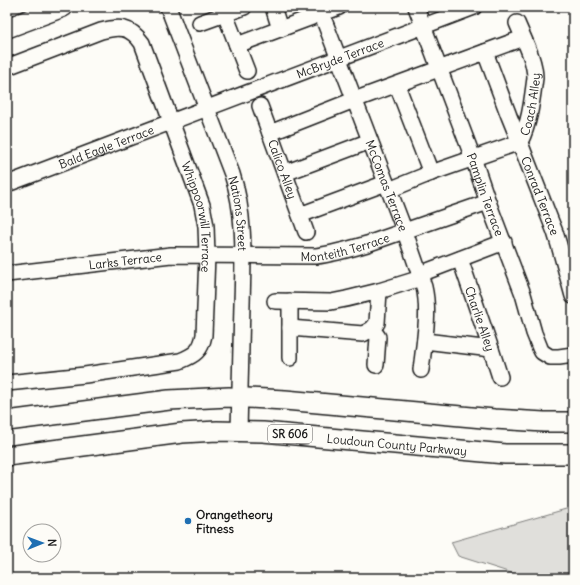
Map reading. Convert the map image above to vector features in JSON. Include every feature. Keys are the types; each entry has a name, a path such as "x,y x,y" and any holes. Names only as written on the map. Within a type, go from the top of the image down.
{"main road":[{"path":"7,28 63,7"},
{"path":"7,421 169,400 224,397 285,400 494,419 573,422"},
{"name":"Loudoun County Parkway","path":"7,456 195,432 239,431 505,454 573,454"}],"street":[{"name":"Nations Street","path":"168,7 235,184 241,215 244,256 239,431"},
{"path":"200,23 244,7"},
{"path":"273,7 280,28"},
{"path":"237,45 320,10 339,7"},
{"name":"Pamplin Terrace","path":"416,7 523,294 536,339 542,352 550,357 554,358 573,354"},
{"name":"McBryde Terrace","path":"206,108 474,7"},
{"name":"McComas Terrace","path":"320,10 405,232 426,294 425,341 421,370"},
{"path":"225,14 247,71"},
{"name":"Coach Alley","path":"300,215 431,173 520,142 525,132 528,120 535,72 533,63 517,23"},
{"name":"Whippoorwill Terrace","path":"7,67 100,31 122,28 137,35 142,43 202,205 206,226 207,255 204,335 201,347 190,357 180,361 92,374 7,383"},
{"path":"270,133 354,100 523,38"},
{"name":"Conrad Terrace","path":"485,52 559,245 573,296"},
{"path":"397,85 431,173"},
{"name":"Calico Alley","path":"260,106 306,232"},
{"name":"Bald Eagle Terrace","path":"7,184 206,108"},
{"path":"285,173 370,141"},
{"name":"Monteith Terrace","path":"244,256 316,256 330,254 405,232 488,202"},
{"path":"290,358 290,328 282,301 331,302 379,291 504,242"},
{"name":"Larks Terrace","path":"7,274 171,255 244,256"},
{"name":"Charlie Alley","path":"460,259 492,349 500,378"},
{"path":"290,328 363,334 372,329 377,323 379,291"},
{"path":"372,329 378,336 376,365"},
{"path":"425,341 492,349"}],"shaded area":[{"path":"573,507 573,578 527,578 458,556 451,542"}],"place":[{"name":"Orangetheory Fitness","path":"188,521"}]}
